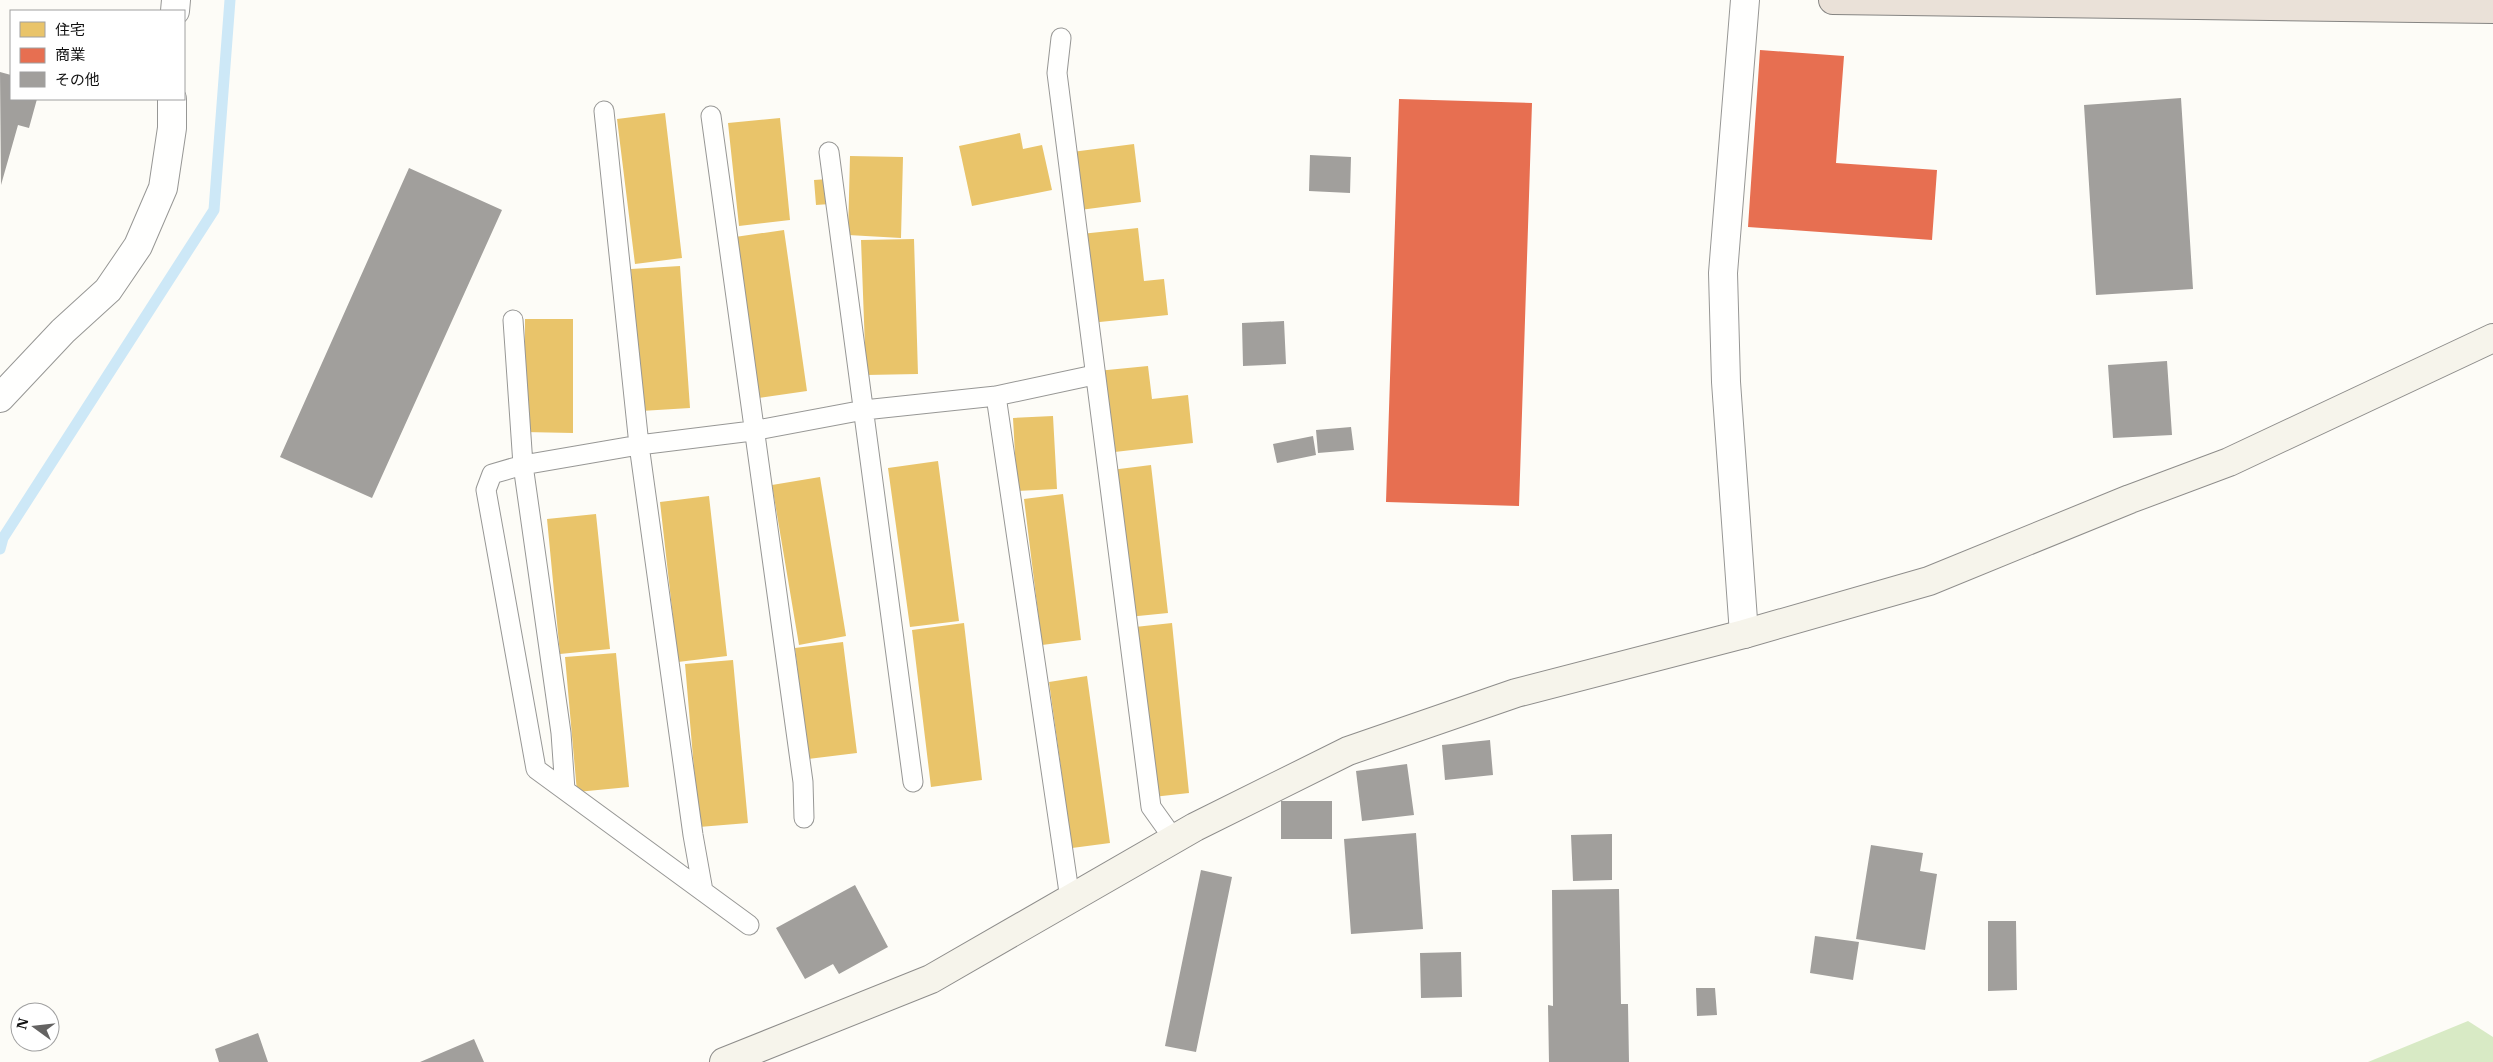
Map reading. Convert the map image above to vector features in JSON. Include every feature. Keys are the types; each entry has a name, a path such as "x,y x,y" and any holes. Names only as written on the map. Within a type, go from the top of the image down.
{"highway":[{"path":"1833,0 2493,9"}],"street":[{"path":"1744,634 1726,382 1723,273 1745,0"},
{"path":"0,398 63,331 108,290 138,246 163,188 172,128 172,100"},
{"path":"724,1062 931,979 1195,827 1348,751 1516,694 1744,634 1929,581 2130,499 2229,462 2493,338"}],"lane":[{"path":"1061,38 1056,73 1151,807 1166,828"},
{"path":"604,111 639,446 693,835 703,891"},
{"path":"711,116 752,431 803,782 804,818"},
{"path":"829,152 913,782"},
{"path":"513,320 523,465 561,733 566,790"},
{"path":"749,924 536,769 486,490 492,474 523,465 639,446 752,431 864,410 996,396 1094,375"},
{"path":"996,396 1070,900"}],"green space":[{"path":"2468,1021 2493,1037 2493,1062 2368,1062"}],"building: 住宅":[{"path":"665,113 682,258 635,264 617,119"},
{"path":"780,118 790,220 739,226 728,123"},
{"path":"1020,133 1023,149 1042,145 1052,190 972,206 959,146"},
{"path":"1134,144 1141,202 1080,210 1072,152"},
{"path":"850,156 903,157 901,238 848,235"},
{"path":"828,179 830,204 816,205 814,180"},
{"path":"1138,228 1144,281 1164,279 1168,315 1090,323 1081,234"},
{"path":"784,230 807,391 758,398 735,237"},
{"path":"914,239 918,374 866,375 861,240"},
{"path":"680,266 690,408 641,411 631,269"},
{"path":"525,319 573,319 573,433 524,432"},
{"path":"1148,366 1152,399 1188,395 1193,443 1106,453 1097,371"},
{"path":"1053,416 1057,489 1017,491 1013,418"},
{"path":"938,461 959,621 910,627 888,468"},
{"path":"1151,465 1168,613 1128,617 1111,470"},
{"path":"820,477 846,636 799,645 772,485"},
{"path":"1063,494 1081,640 1042,645 1024,499"},
{"path":"709,496 727,656 678,662 660,502"},
{"path":"596,514 610,649 560,654 547,519"},
{"path":"964,623 982,780 931,787 912,630"},
{"path":"1172,623 1189,793 1153,797 1135,627"},
{"path":"843,642 857,753 808,759 795,648"},
{"path":"616,653 629,787 577,792 565,657"},
{"path":"733,660 748,823 699,827 685,664"},
{"path":"1087,676 1110,843 1072,848 1049,682"}],"building: 商業":[{"path":"1760,50 1844,56 1836,163 1937,170 1932,240 1748,227"},
{"path":"1399,99 1532,103 1519,506 1386,502"}],"building: その他":[{"path":"0,72 10,75 10,100 37,100 29,128 18,125 1,185"},
{"path":"2181,98 2193,289 2096,295 2084,105"},
{"path":"1310,155 1351,157 1350,193 1309,191"},
{"path":"409,168 502,210 372,498 280,457"},
{"path":"1284,321 1286,364 1243,366 1242,323"},
{"path":"2167,361 2172,435 2113,438 2108,365"},
{"path":"1351,427 1354,450 1318,453 1316,430"},
{"path":"1313,436 1316,455 1277,463 1273,444"},
{"path":"1490,740 1493,775 1445,780 1442,745"},
{"path":"1407,764 1414,815 1362,821 1356,771"},
{"path":"1281,801 1332,801 1332,839 1281,839"},
{"path":"1416,833 1423,929 1351,934 1344,839"},
{"path":"1612,834 1612,880 1573,881 1571,835"},
{"path":"1871,845 1923,853 1920,871 1937,874 1925,950 1856,939"},
{"path":"1201,870 1232,877 1196,1052 1165,1046"},
{"path":"855,885 888,947 839,974 833,964 805,979 776,928"},
{"path":"1619,889 1621,1004 1628,1004 1629,1062 1549,1062 1548,1005 1553,1006 1552,890"},
{"path":"1988,921 2016,921 2017,990 1988,991"},
{"path":"1815,936 1859,942 1853,980 1810,973"},
{"path":"1461,952 1462,997 1421,998 1420,953"},
{"path":"1696,988 1715,988 1717,1015 1697,1016"},
{"path":"258,1033 268,1062 219,1062 215,1049"},
{"path":"474,1039 484,1062 420,1062"}],"waterway":[{"path":"0,549 3,538 214,210 230,0"}]}
